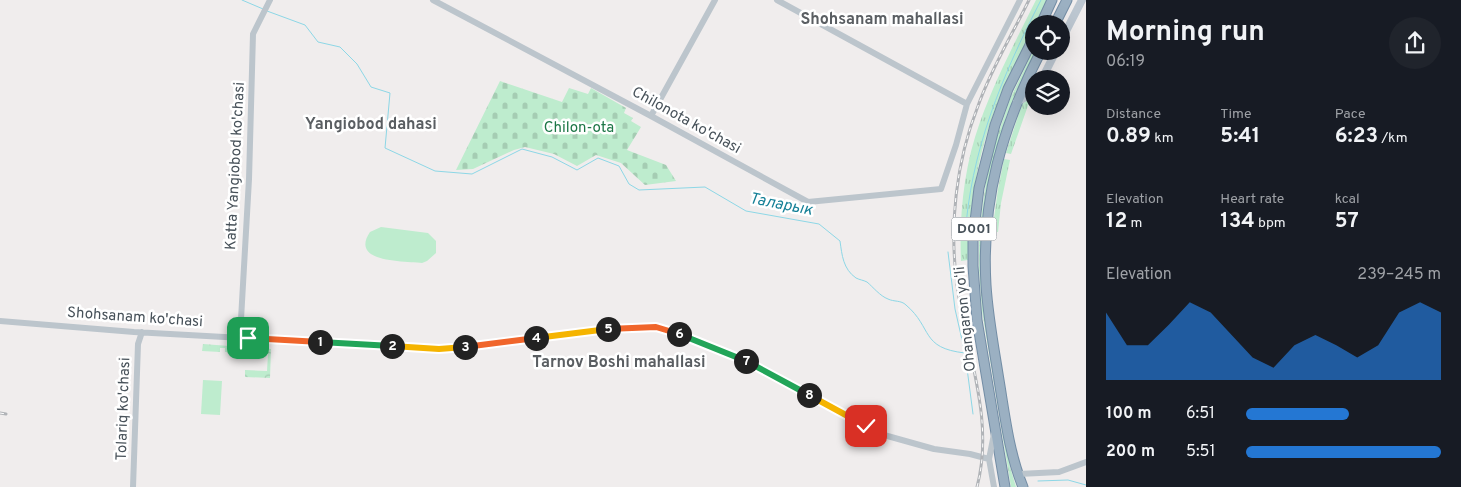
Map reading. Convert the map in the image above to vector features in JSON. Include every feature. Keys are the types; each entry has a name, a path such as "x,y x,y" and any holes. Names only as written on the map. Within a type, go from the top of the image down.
{"highway":[{"path":"1044,15 1052,0"},
{"path":"1060,15 1067,0"},
{"name":"Ohangaron yoʻli","path":"1005,487 976,309 973,256 975,221 983,170 1008,89 1025,55"},
{"name":"Ohangaron yoʻli","path":"1023,487 1011,449 987,302 985,265 986,224 1002,144 1017,102 1037,60"}],"main road":[{"path":"1070,23 1082,0"},
{"path":"1017,102 1025,97"}],"street":[{"name":"Chilonota ko'chasi","path":"433,0 808,202 941,189 956,146 967,104"},
{"path":"651,116 714,0"},
{"path":"777,0 967,104 1020,0"},
{"name":"Katta Yangiobod ko'chasi","path":"240,337 250,179 253,34 268,3"},
{"name":"Shohsanam ko'chasi","path":"0,320 142,332 439,349 473,347 599,330 656,327 687,337 751,363 848,418 884,434 934,449 970,454 989,459"},
{"name":"Tolariq ko'chasi","path":"133,487 138,344 142,332"},
{"path":"994,487 989,459 995,429"},
{"path":"1019,474 1056,473 1086,462"}],"green space":[{"path":"1036,0 1048,0 1040,15 1028,15"},
{"path":"1025,22 1025,46 1006,83 982,153 973,196 968,260 961,261 962,208 970,156 986,106"},
{"path":"1029,60 1032,60 1025,70 1006,117 992,168 984,213 999,400 1010,467 1016,487 1011,487 982,311 979,268 979,233 986,182 996,140 1010,99"},
{"name":"Chilon-ota","path":"500,81 562,102 569,88 588,94 591,88 626,108 624,113 633,118 631,121 641,127 627,150 666,165 676,181 645,185 621,163 596,155 577,166 554,154 525,147 514,150 473,169 456,170"},
{"path":"1025,102 1025,114 1011,154 1006,153 1022,104"},
{"path":"1004,159 1010,160 1001,203 998,232 992,232 998,189"},
{"path":"381,227 428,233 436,241 436,253 422,263 393,260 373,255 367,250 366,242 370,232"},
{"path":"203,344 271,349 270,378 245,377 245,370 267,371 268,354 225,352 225,348 220,348 220,352 202,351"},
{"path":"203,380 222,381 220,415 201,414"}],"waterway":[{"name":"Таларык","path":"242,0 263,9"},
{"path":"965,238 968,206 974,175 990,115 1013,57 1041,0"},
{"name":"Таларык","path":"267,11 305,25 318,42 340,47 357,64 371,87 390,93 385,148 435,171 472,174 522,149 552,157 577,170 598,158 619,166 629,184 639,190 705,187 746,211 819,224 840,241 844,261 848,270 856,278 867,282 885,298 902,302 906,305 914,313 929,336 941,347 965,353 973,414"},
{"path":"948,252 955,309 965,353"},
{"name":"Таларык","path":"1038,481 1068,480 1086,485"}],"railway":[{"path":"977,487 982,462 983,436 977,386 957,285 954,240 956,194 964,149 983,92 1029,0"},
{"path":"0,413 6,414"}],"district":[{"name":"Shohsanam mahallasi","path":"882,20"},
{"name":"Yangiobod dahasi","path":"371,125"},
{"name":"Tarnov Boshi mahallasi","path":"619,363"}],"route":[{"path":"248,338 439,349 473,347 599,330 656,327 680,334 751,363 848,418 866,426"}]}
